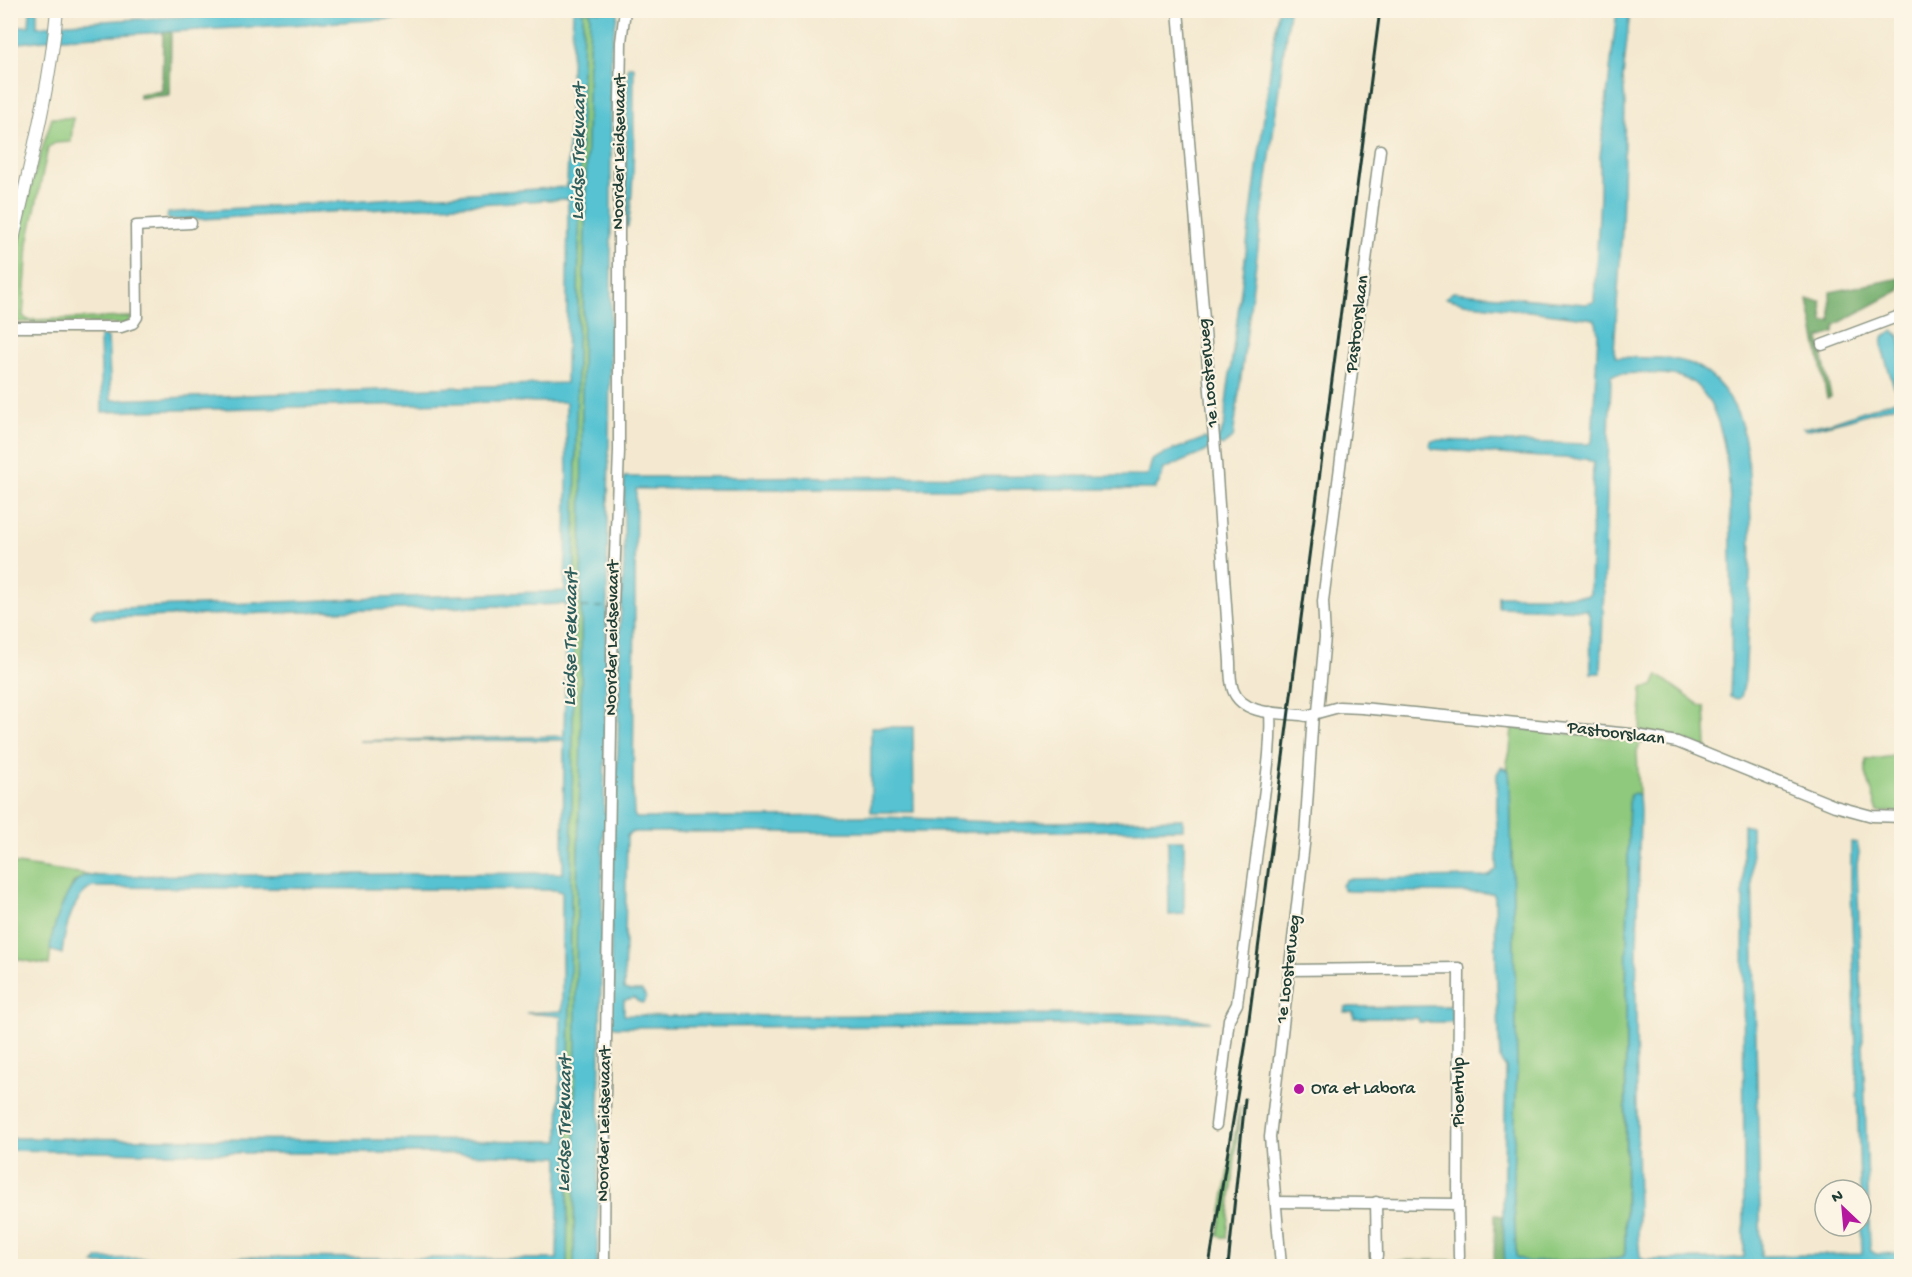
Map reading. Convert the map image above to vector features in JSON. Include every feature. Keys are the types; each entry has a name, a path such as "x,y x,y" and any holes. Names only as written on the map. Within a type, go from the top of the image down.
{"main road":[{"path":"10,261 43,109 56,16"}],"street":[{"name":"Noorder Leidsevaart","path":"604,1266 613,606 619,451 619,160 621,53 626,10"},
{"name":"1e Loosterweg","path":"1178,10 1216,454 1232,681 1238,698 1253,709 1301,716 1316,713 1305,836 1270,1137 1281,1266"},
{"name":"Pastoorslaan","path":"1380,150 1323,601 1325,637 1316,713 1339,707 1362,708 1630,734 1677,742 1835,806 1872,816 1902,817"},
{"path":"10,327 121,327 134,323 137,316 136,226 191,222"},
{"path":"1822,345 1902,315"},
{"path":"1216,1125 1228,1020 1237,1004 1252,894 1267,773 1271,730 1270,712"},
{"name":"Pioentulp","path":"1290,970 1459,968 1458,1204"},
{"path":"1276,1202 1458,1204 1459,1257"},
{"path":"1376,1202 1377,1256"}],"green space":[{"path":"583,11 590,11 582,363 581,745 577,892 574,1266 567,1266 577,355"},
{"path":"163,32 171,32 170,95 139,98 139,94 162,91"},
{"path":"52,118 73,118 71,142 55,143 48,148 28,243 23,316 28,320 132,317 127,324 13,322 13,280 17,247 40,154"},
{"path":"1901,278 1900,290 1835,325 1834,333 1819,338 1831,397 1827,398 1808,300 1821,301 1823,322 1831,321 1830,292"},
{"path":"1658,675 1705,707 1707,748 1680,739 1640,731 1642,688 1653,686"},
{"path":"1512,728 1644,741 1637,751 1639,795 1630,795 1629,808 1625,1251 1624,1256 1615,1259 1528,1262 1516,1257 1513,1176 1517,1067 1510,783 1507,762"},
{"path":"1901,755 1901,812 1878,812 1866,773 1866,760"},
{"path":"10,863 99,876 84,876 73,883 53,932 49,965 11,958"},
{"path":"1240,1105 1227,1238 1218,1236"},
{"path":"1495,1215 1503,1216 1505,1266 1339,1266 1340,1261 1494,1260"}],"water":[{"path":"30,11 37,11 37,27 68,23 277,11 530,11 62,38 11,44 11,27 29,26"},
{"name":"Leidse Trekvaart","path":"573,11 583,11 567,1266 94,1264 97,1259 219,1257 557,1259 559,1157 423,1153 145,1153 11,1150 11,1138 559,1141 561,1016 526,1013 562,1011 562,892 556,890 93,887 86,891 74,906 67,926 62,954 50,950 56,921 66,898 71,888 84,876 563,873 564,740 359,741 564,736 567,614 565,604 138,617 94,618 91,615 97,609 565,591 566,402 102,412 100,336 108,338 111,400 566,383 568,200 566,199 202,219 169,220 167,217 168,213 178,212 567,187"},
{"path":"583,11 618,11 611,48 611,293 604,813 613,812 618,750 620,622 624,563 624,477 1146,476 1152,460 1168,452 1205,438 1208,440 1209,448 1205,452 1164,469 1155,489 636,489 633,792 636,818 864,816 1013,823 1183,819 1183,829 996,832 634,832 627,836 624,989 642,991 646,997 642,1003 634,998 624,1000 624,1015 1128,1014 1183,1016 1211,1022 988,1026 615,1027 610,1021 612,829 603,829 597,1266 574,1266 577,892 581,745 582,363 590,12"},
{"path":"1278,11 1289,11 1233,438 1222,446 1218,444 1218,438 1225,418"},
{"path":"1617,11 1630,11 1623,77 1625,104 1622,230 1614,351 1616,357 1672,359 1699,368 1723,389 1739,417 1748,461 1751,542 1745,681 1741,697 1738,699 1730,697 1731,569 1727,463 1717,419 1708,400 1694,384 1680,377 1657,374 1626,373 1611,377 1601,673 1591,673 1590,618 1587,610 1498,607 1498,596 1587,596 1590,594 1593,463 1586,459 1433,449 1429,445 1432,440 1589,444 1592,442 1598,334 1594,319 1464,303 1445,298 1453,292 1586,304 1594,302 1600,156"},
{"path":"628,67 634,67 634,147 631,208 628,227 626,227 625,205"},
{"path":"1894,331 1899,336 1901,345 1901,402 1847,420 1806,430 1803,428 1832,422 1898,399 1882,349 1883,337"},
{"path":"871,727 913,727 914,812 871,812"},
{"path":"1501,767 1509,771 1510,783 1517,1067 1513,1176 1516,1257 1528,1262 1615,1259 1624,1256 1628,821 1630,795 1635,793 1639,795 1640,810 1636,1000 1640,1257 1647,1260 1744,1257 1743,825 1751,827 1761,1256 1862,1254 1862,1238 1870,1238 1871,1251 1876,1254 1901,1253 1901,1266 1505,1266 1503,1216 1506,1068 1500,1060 1493,893 1348,891 1343,889 1342,885 1347,879 1489,876 1497,869 1497,774"},
{"path":"1168,840 1184,840 1184,914 1169,915"},
{"path":"1851,842 1857,843 1859,853 1857,864 1868,1178 1860,1178"},
{"path":"1451,1006 1453,1022 1419,1022 1418,1018 1354,1018 1353,1012 1344,1012 1345,1007"}],"ferry route":[{"path":"581,607 606,607"}],"railway":[{"path":"1209,1266 1246,1042 1380,10"},
{"path":"1228,1266 1245,1099"}],"place":[{"name":"Ora et Labora","path":"1299,1089"}]}
